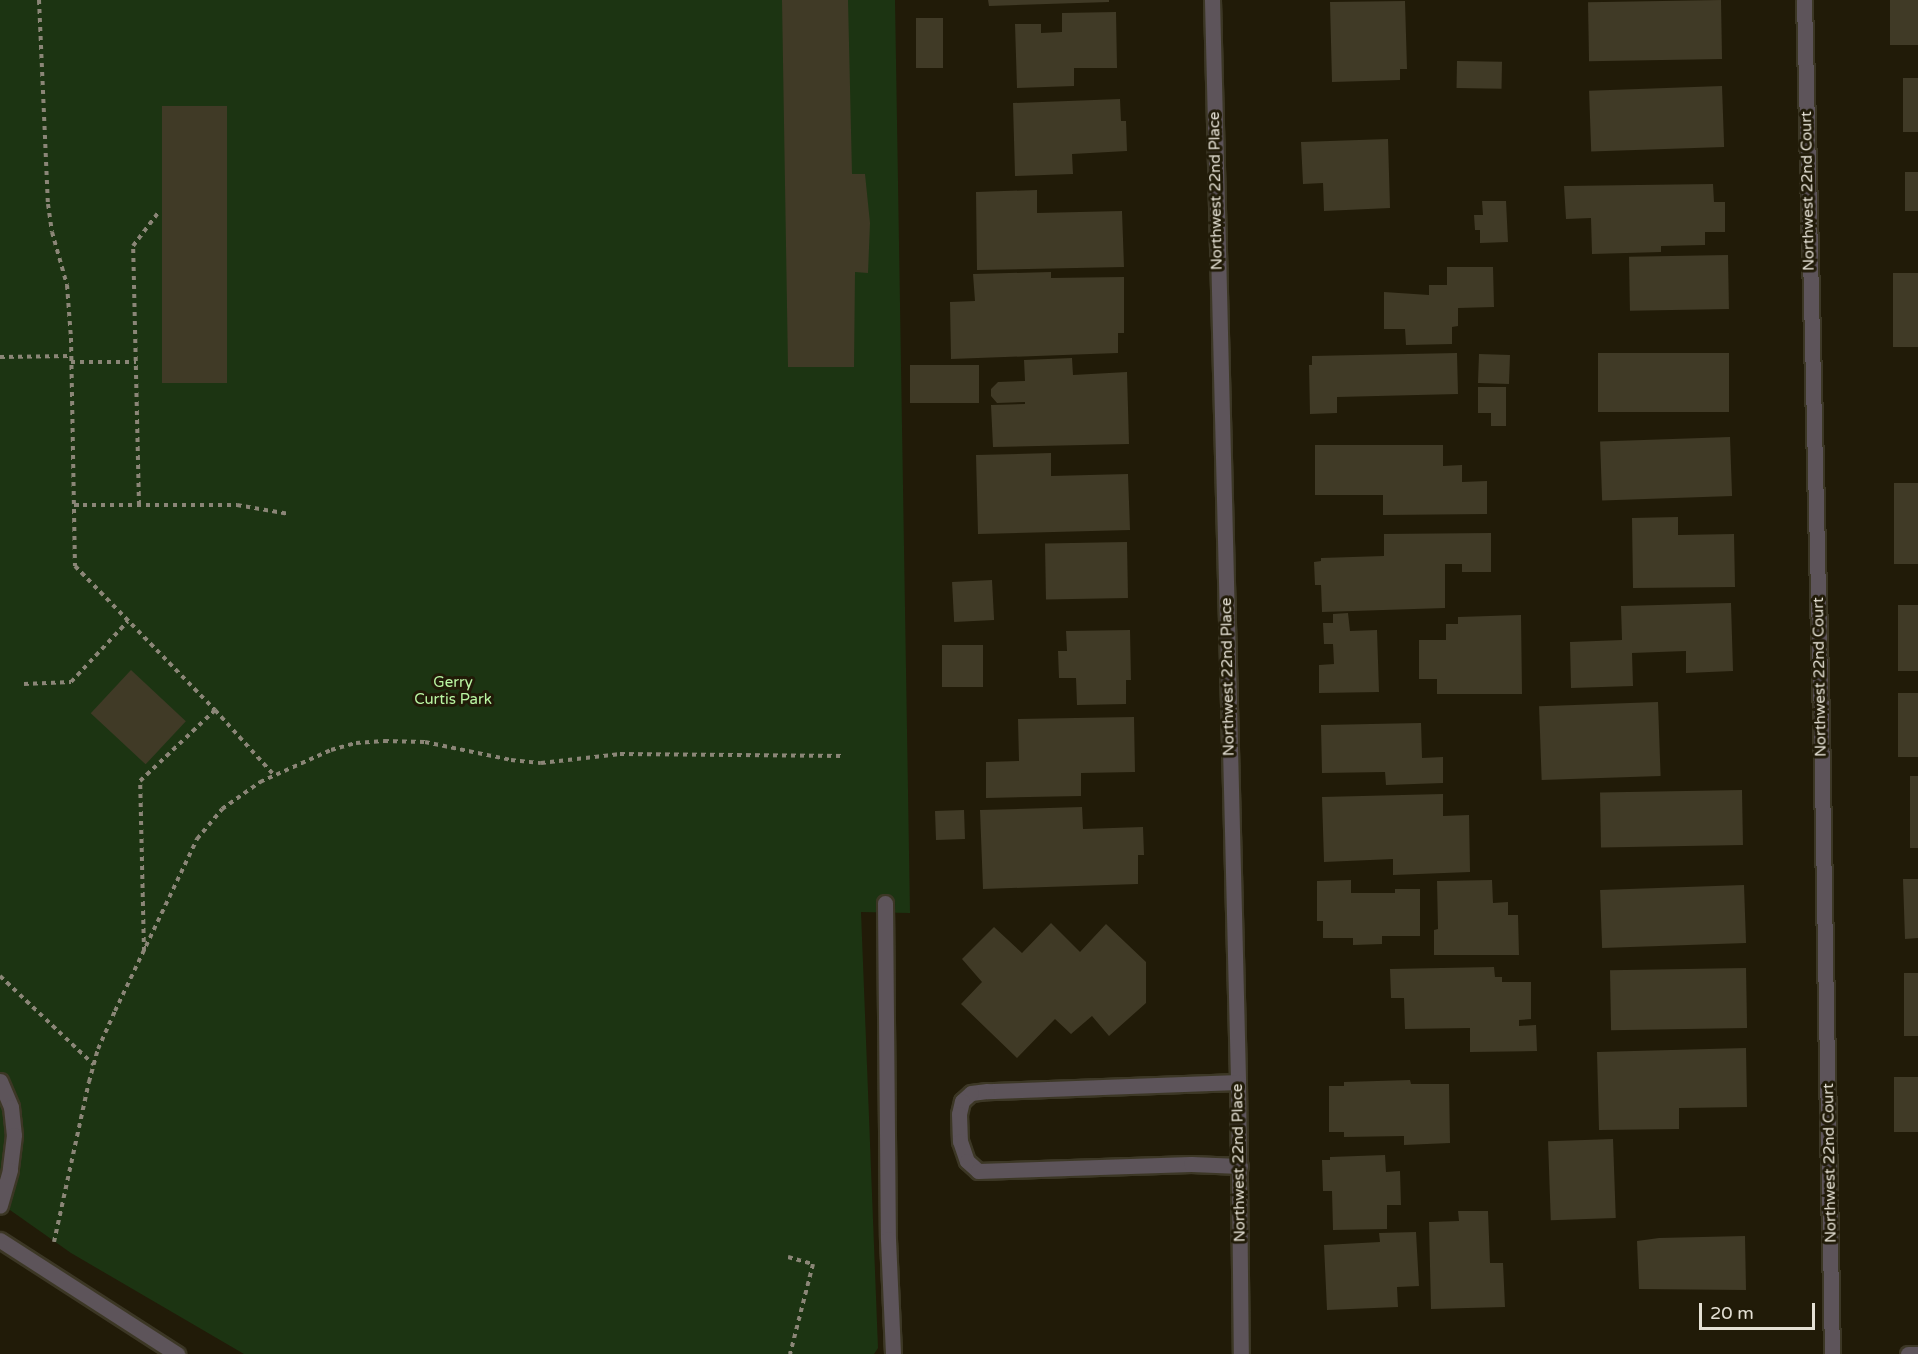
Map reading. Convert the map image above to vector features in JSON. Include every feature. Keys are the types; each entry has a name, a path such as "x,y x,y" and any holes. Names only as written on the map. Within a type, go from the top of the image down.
{"street":[{"name":"Northwest 22nd Place","path":"1212,0 1240,1166 1241,1354"},
{"name":"Northwest 22nd Court","path":"1804,0 1822,744 1832,1354"},
{"path":"885,903 888,1239 893,1354"},
{"path":"0,1081 11,1107 14,1135 10,1170 0,1206"},
{"path":"1238,1082 987,1091 970,1093 962,1101 959,1114 960,1141 967,1161 978,1171 1191,1164 1240,1166"},
{"path":"0,1240 177,1354"},
{"path":"1908,1354 1918,1354"}],"path":[{"path":"39,0 48,204 52,232 67,285 71,356 75,566 274,774"},
{"path":"139,504 133,246 158,213"},
{"path":"0,357 71,356"},
{"path":"71,362 136,362"},
{"path":"74,505 237,504 290,514"},
{"path":"24,684 71,681 128,621"},
{"path":"144,952 140,781 215,710"},
{"path":"53,1244 94,1065 115,1011 197,839 207,824 222,808 274,774 331,750 356,743 384,741 425,742 511,760 541,763 620,754 845,756"},
{"path":"0,976 94,1065"},
{"path":"788,1257 813,1264 790,1354"}],"green space":[{"name":"Gerry Curtis Park","path":"0,0 895,0 910,913 861,912 878,1348 874,1354 244,1354 71,1253 0,1203"}],"building":[{"path":"782,0 848,0 852,174 865,174 870,223 868,273 855,272 854,367 788,367"},
{"path":"988,0 1109,0 1109,2 989,6"},
{"path":"1721,0 1722,59 1589,61 1588,2"},
{"path":"1890,0 1918,0 1918,45 1890,45"},
{"path":"1405,1 1407,69 1400,69 1400,80 1332,82 1330,2"},
{"path":"1116,12 1117,68 1074,68 1074,86 1017,88 1015,24 1041,24 1041,33 1062,32 1062,13"},
{"path":"916,18 943,18 943,68 916,68"},
{"path":"1457,61 1502,62 1502,89 1457,88"},
{"path":"1903,78 1918,78 1918,132 1903,132"},
{"path":"1722,86 1724,147 1591,152 1589,91"},
{"path":"1120,99 1121,121 1126,121 1127,151 1072,154 1073,174 1015,176 1013,103"},
{"path":"162,106 227,106 227,383 162,383"},
{"path":"1388,139 1390,208 1324,211 1323,183 1303,184 1301,142"},
{"path":"1905,172 1918,172 1918,211 1905,211"},
{"path":"1713,184 1714,202 1725,202 1725,232 1705,232 1705,245 1661,246 1661,252 1592,254 1591,218 1566,219 1564,186"},
{"path":"1037,190 1037,213 1122,211 1124,267 977,270 976,192"},
{"path":"1482,201 1506,201 1508,242 1480,243 1480,230 1475,230 1474,215 1483,215"},
{"path":"1728,255 1729,309 1630,311 1629,257"},
{"path":"1447,267 1493,267 1494,307 1458,308 1458,326 1452,327 1452,344 1406,345 1405,329 1384,329 1384,292 1429,295 1429,285 1447,285"},
{"path":"1051,272 1051,278 1124,277 1124,333 1118,333 1118,353 951,359 950,302 975,301 973,274"},
{"path":"1893,273 1918,273 1918,347 1893,347"},
{"path":"1457,353 1458,394 1337,397 1337,413 1310,414 1309,365 1312,365 1312,356"},
{"path":"1598,353 1729,353 1729,412 1598,412"},
{"path":"1479,354 1510,355 1509,384 1478,383"},
{"path":"1072,358 1073,375 1127,372 1129,444 993,447 991,405 1025,404 1025,402 997,403 991,396 991,389 998,382 1025,381 1024,360"},
{"path":"910,365 979,365 979,403 910,403"},
{"path":"1478,387 1506,387 1506,426 1491,426 1491,413 1478,413"},
{"path":"1730,437 1732,496 1602,501 1600,442"},
{"path":"1315,445 1443,445 1443,466 1462,465 1462,482 1487,481 1487,514 1383,515 1383,495 1315,495"},
{"path":"1051,453 1051,476 1128,474 1130,530 978,534 976,455"},
{"path":"1894,483 1918,483 1918,564 1894,564"},
{"path":"1678,517 1678,535 1734,534 1735,587 1633,588 1632,518"},
{"path":"1491,533 1491,572 1462,572 1462,564 1445,564 1445,608 1322,612 1321,585 1315,585 1314,562 1321,561 1321,558 1384,556 1384,534"},
{"path":"1127,542 1128,598 1046,599 1045,543"},
{"path":"992,580 994,620 954,622 952,582"},
{"path":"1731,603 1733,671 1686,673 1686,651 1632,653 1633,686 1571,688 1570,642 1622,640 1621,606"},
{"path":"1898,605 1918,605 1918,671 1898,671"},
{"path":"1348,613 1350,631 1377,630 1379,692 1319,693 1319,665 1334,664 1333,644 1324,644 1323,623 1333,623 1333,614"},
{"path":"1521,615 1522,694 1437,694 1437,679 1419,679 1419,640 1446,640 1446,624 1458,624 1458,617"},
{"path":"1130,630 1131,680 1126,680 1126,704 1077,705 1076,678 1059,678 1058,651 1067,651 1066,631"},
{"path":"942,645 983,645 983,687 942,687"},
{"path":"131,670 186,721 146,764 91,713"},
{"path":"1898,693 1918,693 1918,757 1898,757"},
{"path":"1658,702 1661,776 1542,780 1539,706"},
{"path":"1134,717 1135,772 1081,773 1081,796 986,798 986,762 1019,761 1018,719"},
{"path":"1421,723 1422,758 1443,757 1443,783 1386,785 1385,772 1322,773 1321,725"},
{"path":"1910,776 1918,776 1918,848 1910,848"},
{"path":"1742,790 1743,845 1601,847 1600,792"},
{"path":"1443,794 1443,816 1469,815 1470,872 1393,875 1393,859 1324,862 1322,797"},
{"path":"1082,807 1083,829 1143,827 1144,855 1138,855 1138,884 983,889 980,810"},
{"path":"964,810 965,839 936,840 935,811"},
{"path":"1903,879 1918,879 1918,938 1905,939"},
{"path":"1351,880 1351,893 1395,893 1395,889 1420,889 1420,936 1382,936 1382,944 1353,945 1353,938 1323,938 1323,921 1317,921 1317,881"},
{"path":"1492,880 1493,903 1508,902 1508,915 1518,915 1519,955 1434,955 1434,930 1438,929 1437,881"},
{"path":"1744,885 1746,943 1602,948 1600,890"},
{"path":"1051,923 1080,952 1106,924 1146,962 1146,1003 1109,1036 1092,1016 1071,1034 1055,1019 1017,1058 961,1004 982,982 962,959 994,927 1022,953"},
{"path":"1494,967 1495,977 1502,977 1502,982 1531,982 1531,1019 1519,1020 1519,1026 1536,1025 1537,1051 1470,1052 1470,1028 1405,1029 1404,998 1391,998 1390,969"},
{"path":"1746,968 1747,1028 1611,1030 1610,970"},
{"path":"1904,973 1918,973 1918,1036 1904,1036"},
{"path":"1746,1048 1747,1107 1679,1108 1679,1129 1599,1130 1597,1052"},
{"path":"1894,1077 1918,1077 1918,1132 1894,1132"},
{"path":"1410,1080 1411,1084 1449,1084 1450,1143 1404,1145 1404,1136 1344,1137 1344,1132 1329,1132 1329,1086 1344,1086 1344,1082"},
{"path":"1613,1139 1616,1218 1551,1220 1548,1141"},
{"path":"1385,1155 1386,1172 1400,1171 1401,1205 1387,1205 1387,1229 1333,1230 1332,1191 1323,1191 1322,1160 1330,1160 1330,1157"},
{"path":"1458,1211 1488,1211 1490,1263 1503,1263 1505,1307 1431,1309 1429,1222 1459,1221"},
{"path":"1416,1232 1419,1286 1397,1287 1398,1307 1327,1310 1324,1245 1380,1242 1379,1233"},
{"path":"1745,1236 1746,1290 1639,1289 1637,1241 1659,1238"}]}
